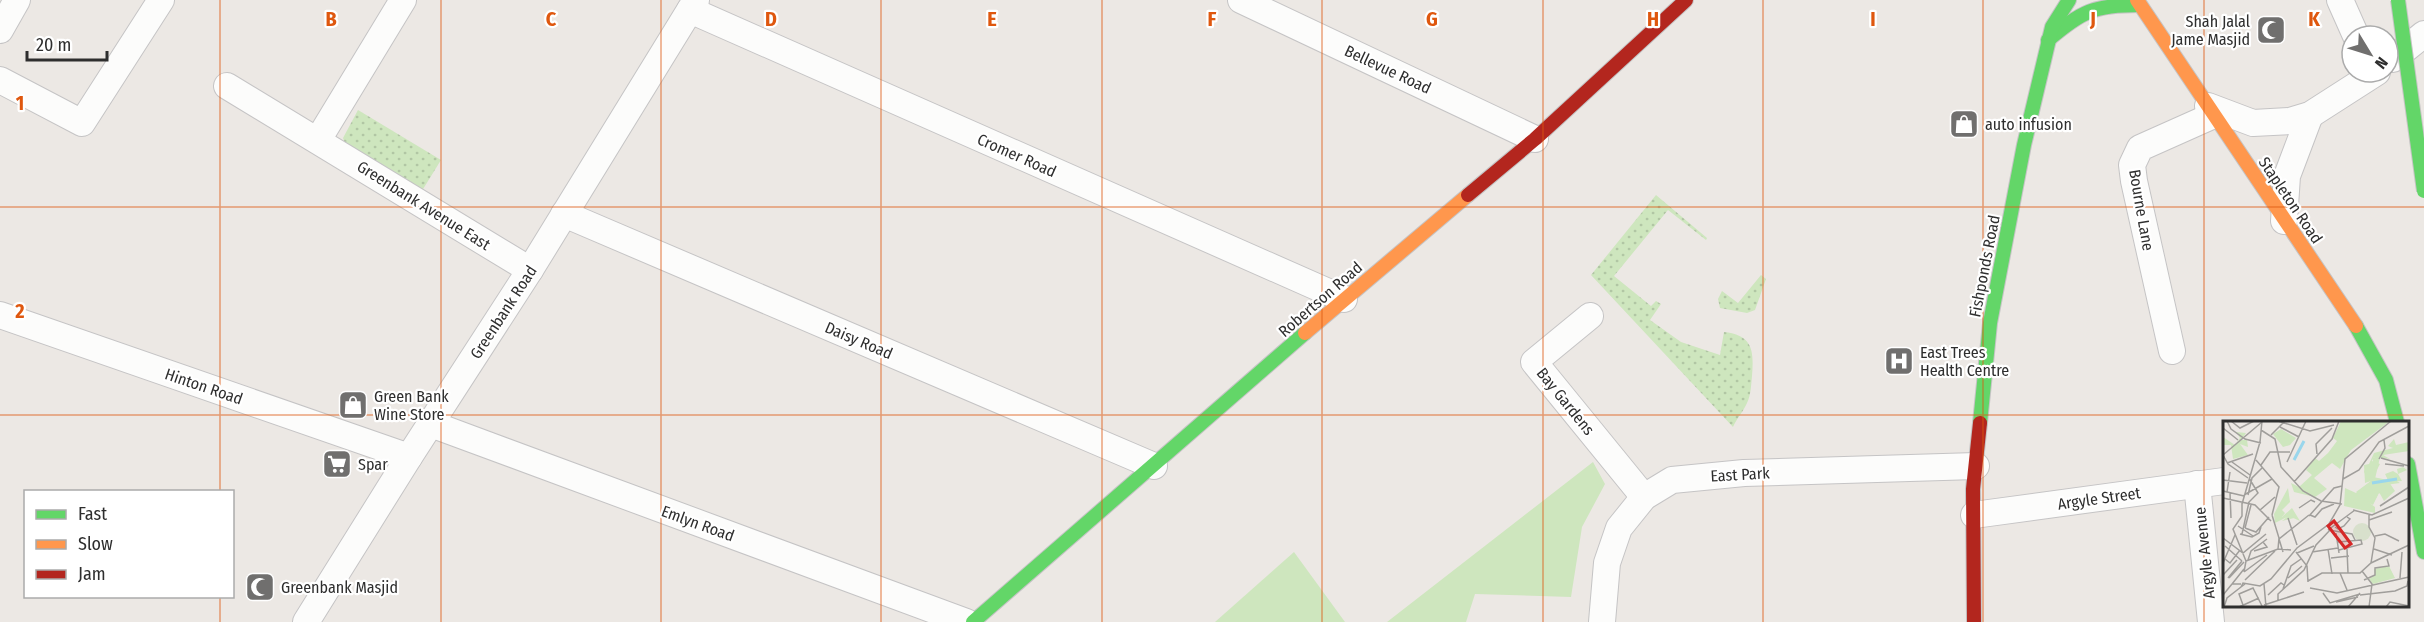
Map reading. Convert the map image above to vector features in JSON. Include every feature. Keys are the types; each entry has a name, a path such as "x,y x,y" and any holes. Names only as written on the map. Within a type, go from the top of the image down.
{"main road":[{"name":"Robertson Road","path":"974,622 1344,299 1534,139 1686,0"},
{"name":"Fishponds Road","path":"1974,622 1973,489 1990,323 2024,145 2050,33 2051,0"},
{"name":"Fishponds Road","path":"2050,33 2069,0"},
{"path":"2398,0 2424,191"},
{"name":"Stapleton Road","path":"2050,33 2087,10 2104,5 2138,3 2353,322 2386,380 2396,421"},
{"path":"2409,470 2424,552"}],"street":[{"path":"0,30 16,0"},
{"path":"0,80 82,123 161,0"},
{"path":"318,140 403,0"},
{"name":"Bellevue Road","path":"1241,0 1534,139"},
{"path":"2340,0 2351,24"},
{"name":"Greenbank Road","path":"306,622 530,270 693,5"},
{"name":"Cromer Road","path":"693,5 1344,299"},
{"path":"2400,53 2424,34"},
{"path":"2207,106 2253,123 2290,121 2310,115 2357,84"},
{"name":"Greenbank Avenue East","path":"226,86 530,270"},
{"name":"Bourne Lane","path":"2172,351 2133,181 2132,165 2140,148 2207,106"},
{"path":"2284,221 2287,177 2310,115"},
{"name":"Daisy Road","path":"564,214 1154,466"},
{"name":"Hinton Road","path":"0,315 409,457"},
{"name":"Bay Gardens","path":"1590,316 1534,362 1644,497"},
{"name":"Emlyn Road","path":"431,424 966,622"},
{"name":"East Park","path":"1602,622 1607,563 1619,528 1644,497 1672,480 1716,475 1976,466"},
{"name":"Argyle Street","path":"1974,515 2223,481"},
{"name":"Argyle Avenue","path":"2197,484 2211,622"}],"green space":[{"path":"358,110 441,160 420,194 346,146 343,138"},
{"path":"1656,195 1707,238 1706,240 1668,210 1614,276 1651,306 1656,301 1661,304 1650,320 1681,342 1720,355 1724,332 1741,337 1750,346 1753,359 1751,390 1747,403 1733,427 1591,275"},
{"path":"1761,275 1766,279 1755,310 1747,313 1720,308 1718,299 1722,291 1738,303"},
{"path":"1593,462 1605,484 1582,527 1571,597 1475,594 1466,622 1387,622"},
{"path":"1294,552 1345,622 1215,622"}],"traffic: fast":[{"path":"1980,423 1990,323 2024,145 2052,27 2069,0"},
{"path":"2398,0 2424,191"},
{"path":"2048,40 2070,22 2099,8 2139,5"},
{"path":"2356,326 2386,380 2397,421"},
{"path":"973,622 1305,333"},
{"path":"2409,470 2424,552"}],"traffic: slow":[{"path":"2137,0 2356,326"},
{"path":"1305,333 1468,195"}],"traffic: jam":[{"path":"1468,195 1535,139 1686,0"},
{"path":"1974,622 1973,489 1980,423"}],"place":[{"name":"Shah Jalal Jame Masjid","path":"2271,30"},
{"name":"auto infusion","path":"1964,124"},
{"name":"East Trees Health Centre","path":"1899,361"},
{"name":"Green Bank Wine Store","path":"353,405"},
{"name":"Spar","path":"337,464"},
{"name":"Greenbank Masjid","path":"260,587"}]}
